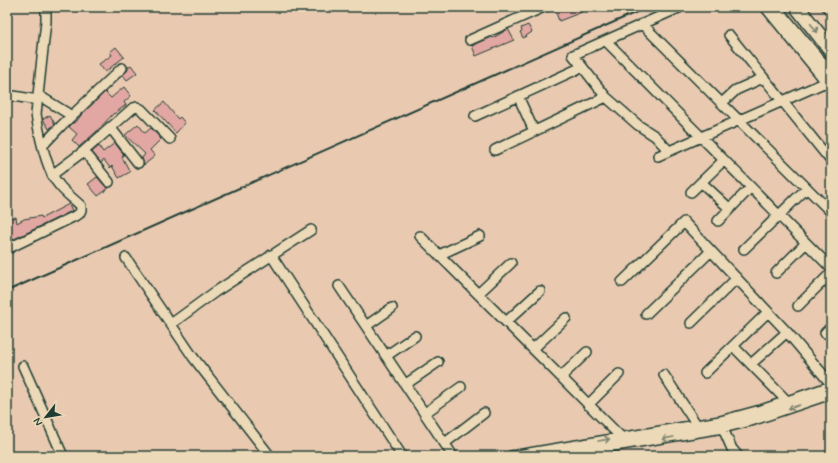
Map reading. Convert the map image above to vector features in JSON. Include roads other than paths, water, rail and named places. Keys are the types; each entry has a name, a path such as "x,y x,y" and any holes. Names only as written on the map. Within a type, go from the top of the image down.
{"highway":[{"path":"773,7 829,82"},
{"path":"797,7 831,50"}],"street":[{"path":"7,249 78,214 81,210 81,206 59,185 52,175 38,129 36,114 46,21 46,7"},
{"path":"470,40 544,7"},
{"path":"669,152 655,136 638,125 606,97 573,55 681,7"},
{"path":"658,156 829,82 765,7"},
{"path":"828,7 831,11"},
{"path":"642,24 831,212"},
{"path":"729,35 831,162"},
{"path":"606,41 831,268"},
{"path":"475,116 582,67"},
{"path":"43,145 122,68"},
{"path":"722,103 736,90 763,78"},
{"path":"7,95 38,98 72,116"},
{"path":"518,96 534,131"},
{"path":"495,150 606,97"},
{"path":"52,175 84,151 133,108 141,108 170,140"},
{"path":"110,127 138,163"},
{"path":"84,151 109,182"},
{"path":"691,192 724,160"},
{"path":"701,182 730,209"},
{"path":"718,221 751,187"},
{"path":"744,249 807,188"},
{"path":"556,456 597,453 721,424 831,385 787,332 684,222 622,282"},
{"path":"171,324 208,296 311,230"},
{"path":"420,236 621,437"},
{"path":"439,255 480,236"},
{"path":"776,273 806,243"},
{"path":"646,314 711,251"},
{"path":"271,256 402,456"},
{"path":"126,258 206,374 270,456"},
{"path":"478,294 511,263"},
{"path":"798,306 831,273"},
{"path":"691,323 737,278"},
{"path":"339,286 453,456"},
{"path":"506,322 540,290"},
{"path":"366,326 392,308"},
{"path":"705,373 768,312"},
{"path":"533,349 566,318"},
{"path":"751,364 787,332"},
{"path":"386,356 415,336"},
{"path":"733,346 788,401"},
{"path":"561,377 587,352"},
{"path":"406,384 438,362"},
{"path":"23,366 63,456"},
{"path":"588,404 619,374"},
{"path":"664,375 696,424"},
{"path":"425,413 461,387"},
{"path":"511,456 696,424 721,424 752,421 831,394"},
{"path":"445,443 484,413"},
{"path":"721,424 732,449 738,456"}],"railway":[{"path":"7,291 648,7"}]}
